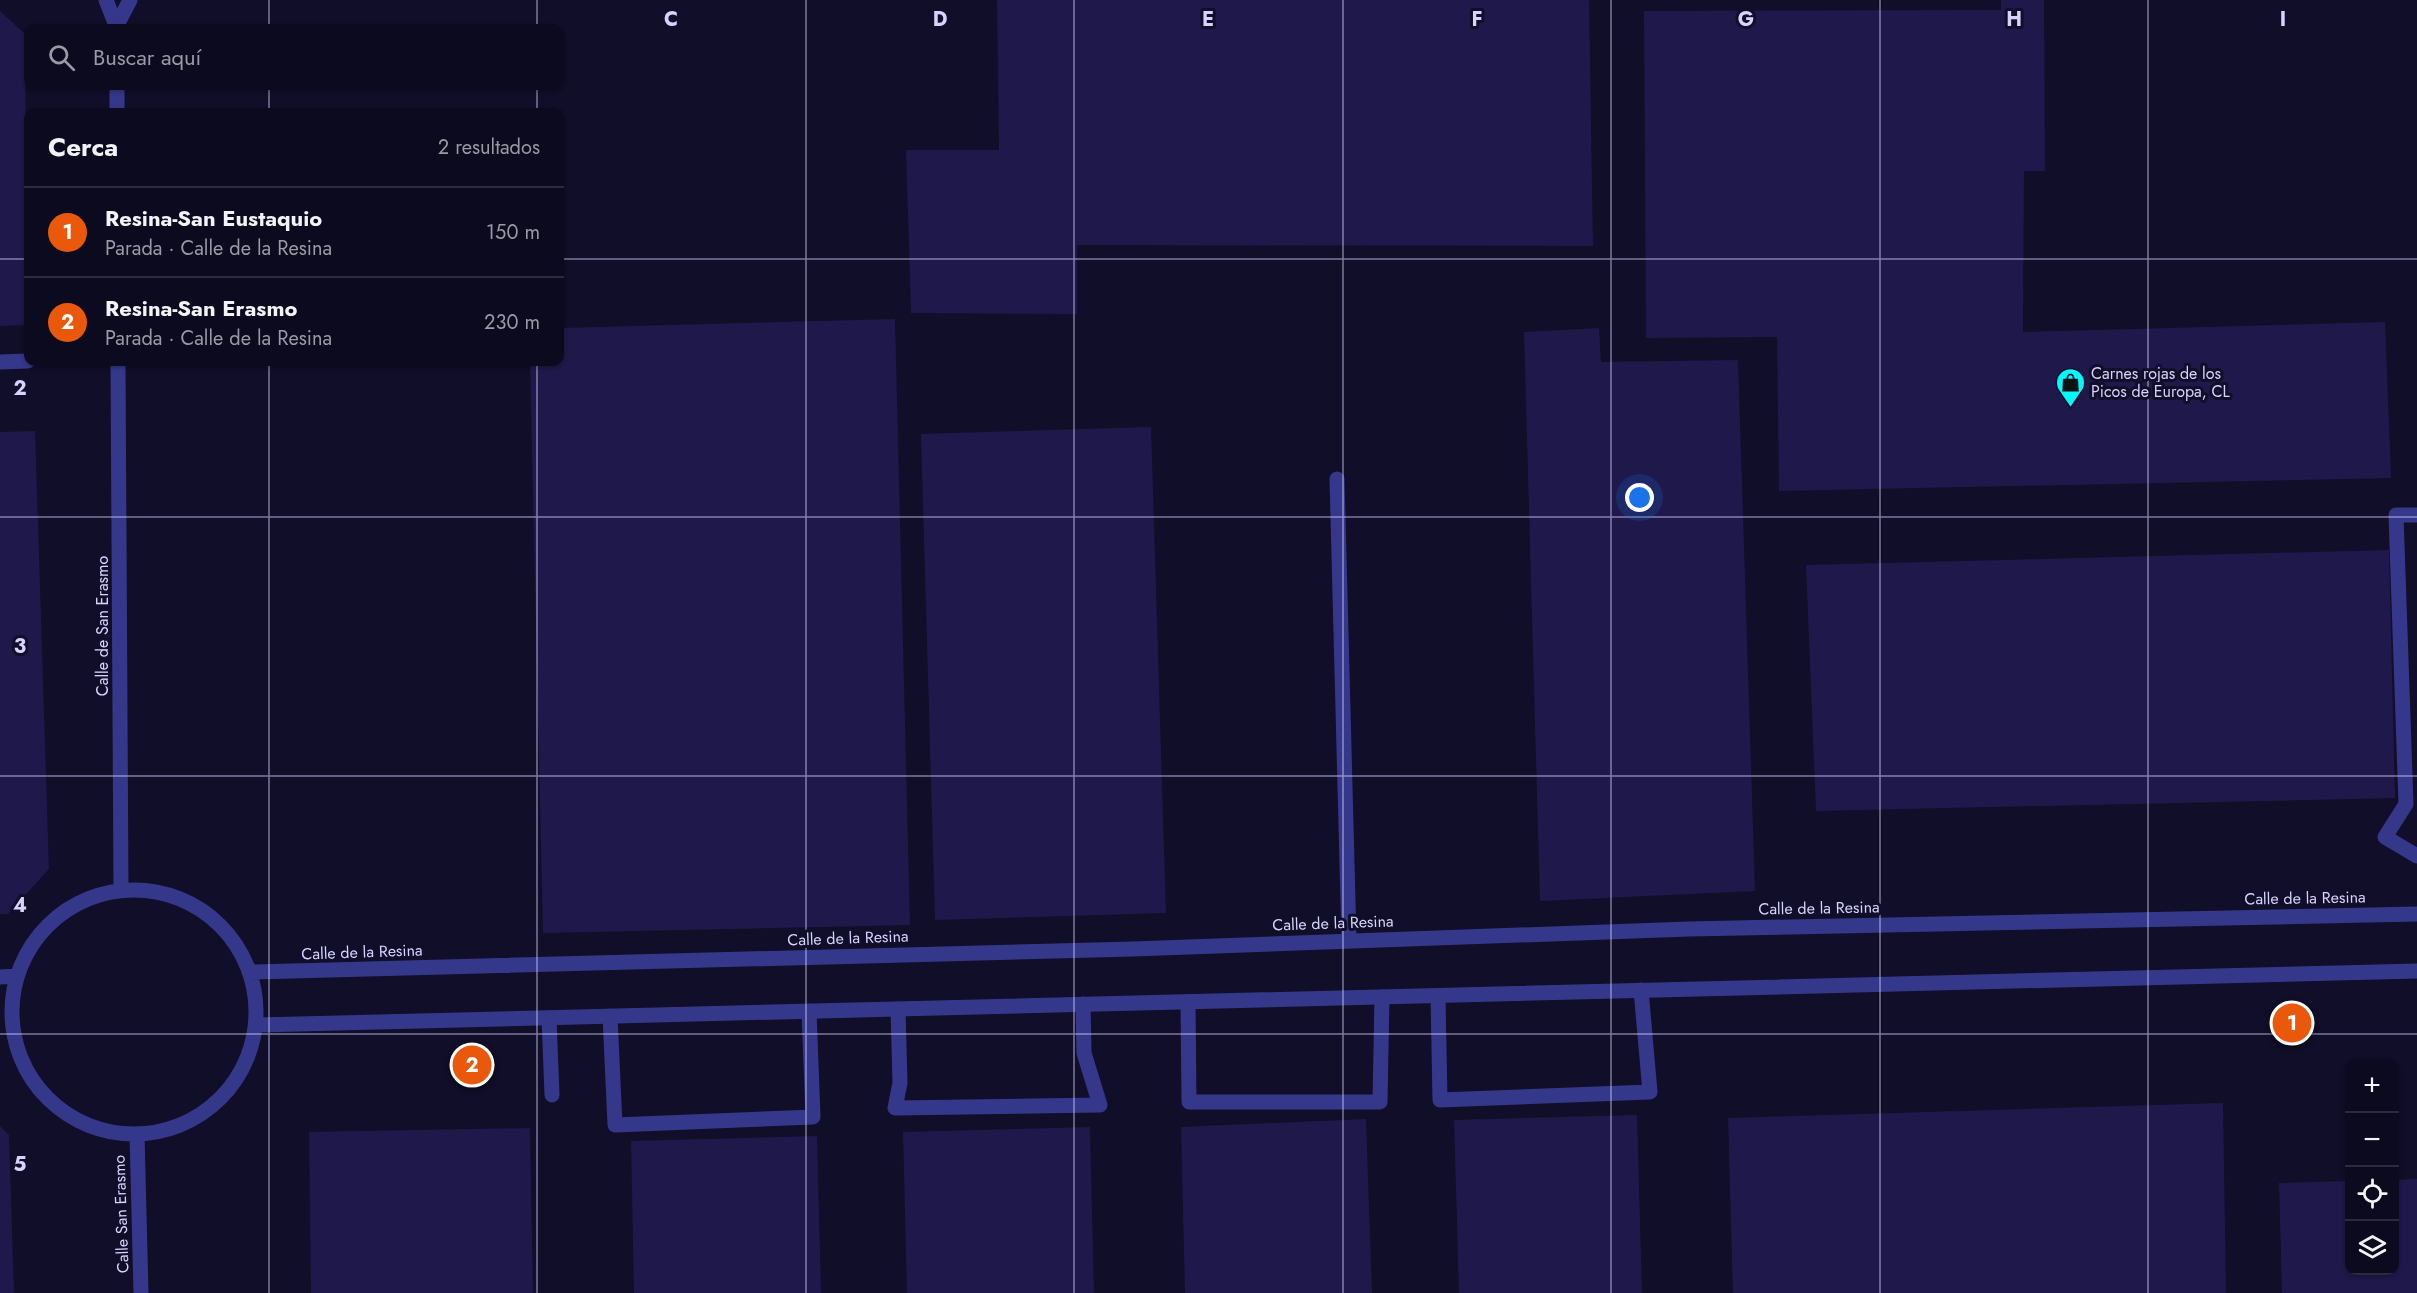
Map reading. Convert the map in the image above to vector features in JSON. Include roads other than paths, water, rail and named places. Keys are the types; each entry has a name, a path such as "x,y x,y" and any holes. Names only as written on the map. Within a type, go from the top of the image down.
{"street":[{"path":"106,0 116,24"},
{"path":"118,24 130,0"},
{"path":"117,90 117,108"},
{"path":"0,362 24,361"},
{"name":"Calle de San Erasmo","path":"118,366 121,890"},
{"path":"1338,479 1348,940"},
{"path":"2417,515 2396,515 2406,804 2385,837 2417,856"},
{"path":"121,890 170,894 210,915 235,942 251,972 257,1025 247,1063 219,1101 181,1125 137,1134 102,1130 62,1111 34,1082 7,1038 17,976 38,935 78,903 121,890"},
{"name":"Calle de la Resina","path":"251,972 1121,949 1713,929 2417,914"},
{"path":"257,1025 2417,971"},
{"path":"0,977 17,976"},
{"path":"1438,996 1440,1100 1650,1092 1641,990"},
{"path":"1188,1002 1189,1102 1380,1102 1382,997"},
{"path":"898,1009 900,1083 895,1108 1100,1105 1084,1053 1083,1004"},
{"path":"610,1016 615,1125 813,1117 809,1011"},
{"path":"549,1018 552,1095"},
{"name":"Calle San Erasmo","path":"137,1134 141,1293"}],"place":[{"name":"Carnes rojas de los Picos de Europa, CL","path":"2070,408"},
{"name":"Resina-San Eustaquio","path":"2292,1023"},
{"name":"Resina-San Erasmo","path":"472,1065"}]}
